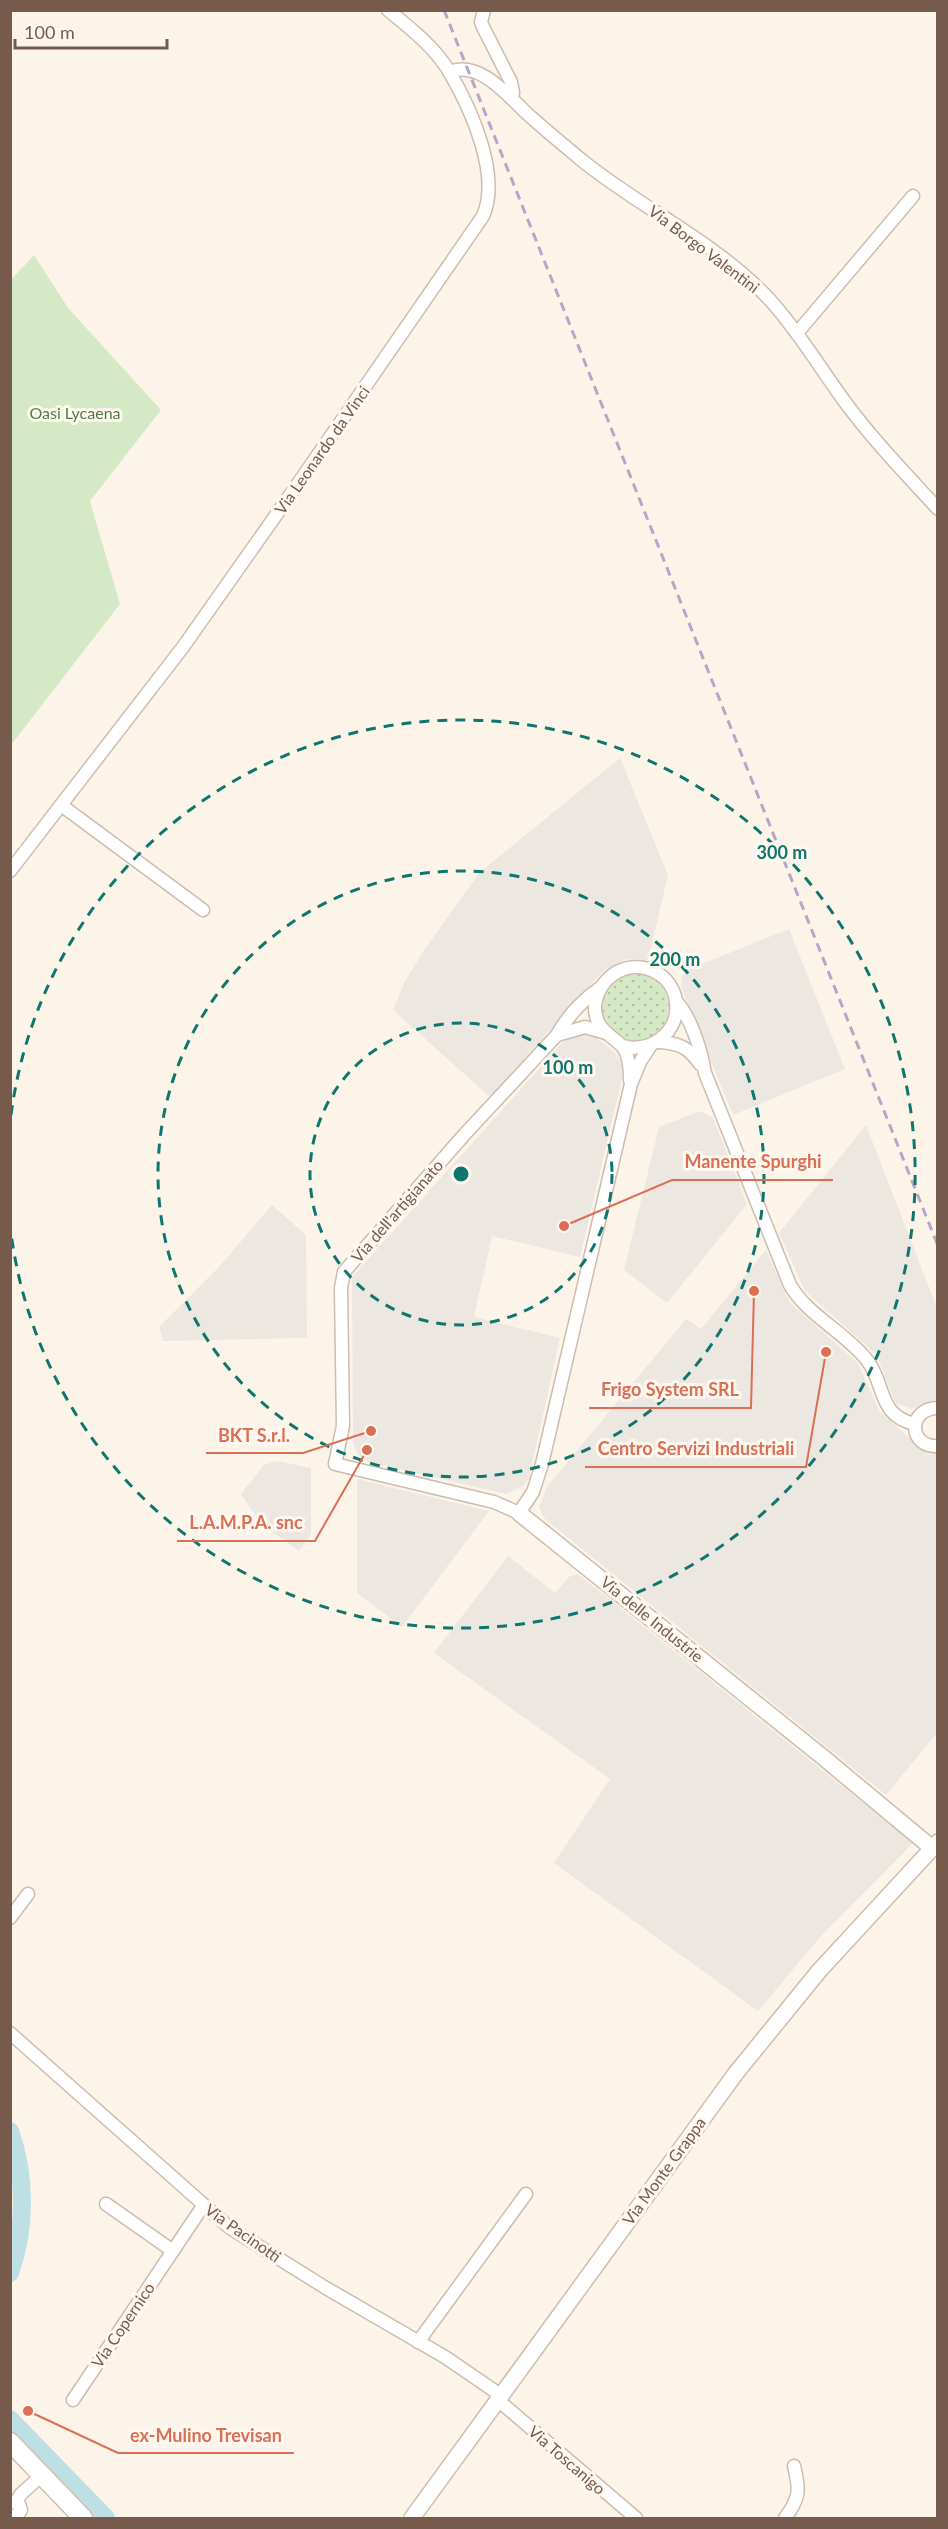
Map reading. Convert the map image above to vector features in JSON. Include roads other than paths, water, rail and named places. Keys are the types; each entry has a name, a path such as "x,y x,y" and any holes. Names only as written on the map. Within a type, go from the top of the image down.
{"main road":[{"path":"10,2442 83,2518"}],"street":[{"name":"Via Leonardo da Vinci","path":"10,871 196,627 414,318 483,216 489,195 488,166 477,133 449,72 421,39 388,10"},
{"path":"484,10 481,22 511,82 512,98"},
{"name":"Via Borgo Valentini","path":"449,72 459,69 474,72 493,83 588,165 744,276 770,301 797,333 865,427 938,509"},
{"path":"797,333 913,196"},
{"path":"61,805 202,910"},
{"name":"Via dell'artigianato","path":"335,1464 343,1426 341,1288 344,1272 464,1135 557,1035 565,1022 616,973 628,968 648,968 656,971 669,983 703,1058 705,1072"},
{"path":"600,988 595,1010 597,1020 606,1033 623,1046 635,1049 655,1043 682,1045 691,1051 705,1072 795,1294 867,1360 891,1412 915,1424"},
{"path":"519,1513 533,1492 542,1464 631,1084 640,1062 672,1026 676,1002"},
{"path":"557,1035 585,1027 606,1033"},
{"path":"623,1046 630,1064 631,1084"},
{"path":"938,1408 925,1410 915,1424 918,1439 929,1446 938,1446"},
{"name":"Via delle Industrie","path":"335,1464 494,1502 519,1513 935,1845"},
{"name":"Via Monte Grappa","path":"412,2518 723,2089 819,1971 935,1845"},
{"path":"10,1918 28,1894"},
{"name":"Via Pacinotti","path":"10,2033 230,2228 445,2357 500,2399"},
{"path":"418,2342 526,2194"},
{"path":"106,2204 173,2251"},
{"name":"Via Copernico","path":"73,2400 203,2206"},
{"name":"Via Toscanigo","path":"500,2399 636,2518"},
{"path":"786,2518 795,2504 799,2487 794,2466"},
{"path":"15,2511 21,2494 42,2475"}],"waterway":[{"path":"10,2131 19,2166 22,2202 19,2238 10,2273"},
{"path":"10,2419 106,2518"}],"railway":[{"path":"444,10 938,1246"}],"place":[{"name":"Manente Spurghi","path":"564,1226"},
{"name":"Frigo System SRL","path":"754,1291"},
{"name":"Centro Servizi Industriali","path":"826,1352"},
{"name":"BKT S.r.l.","path":"371,1431"},
{"name":"L.A.M.P.A. snc","path":"367,1450"},
{"name":"ex-Mulino Trevisan","path":"28,2411"}],"park label":[{"name":"Oasi Lycaena","path":"75,413"}]}
